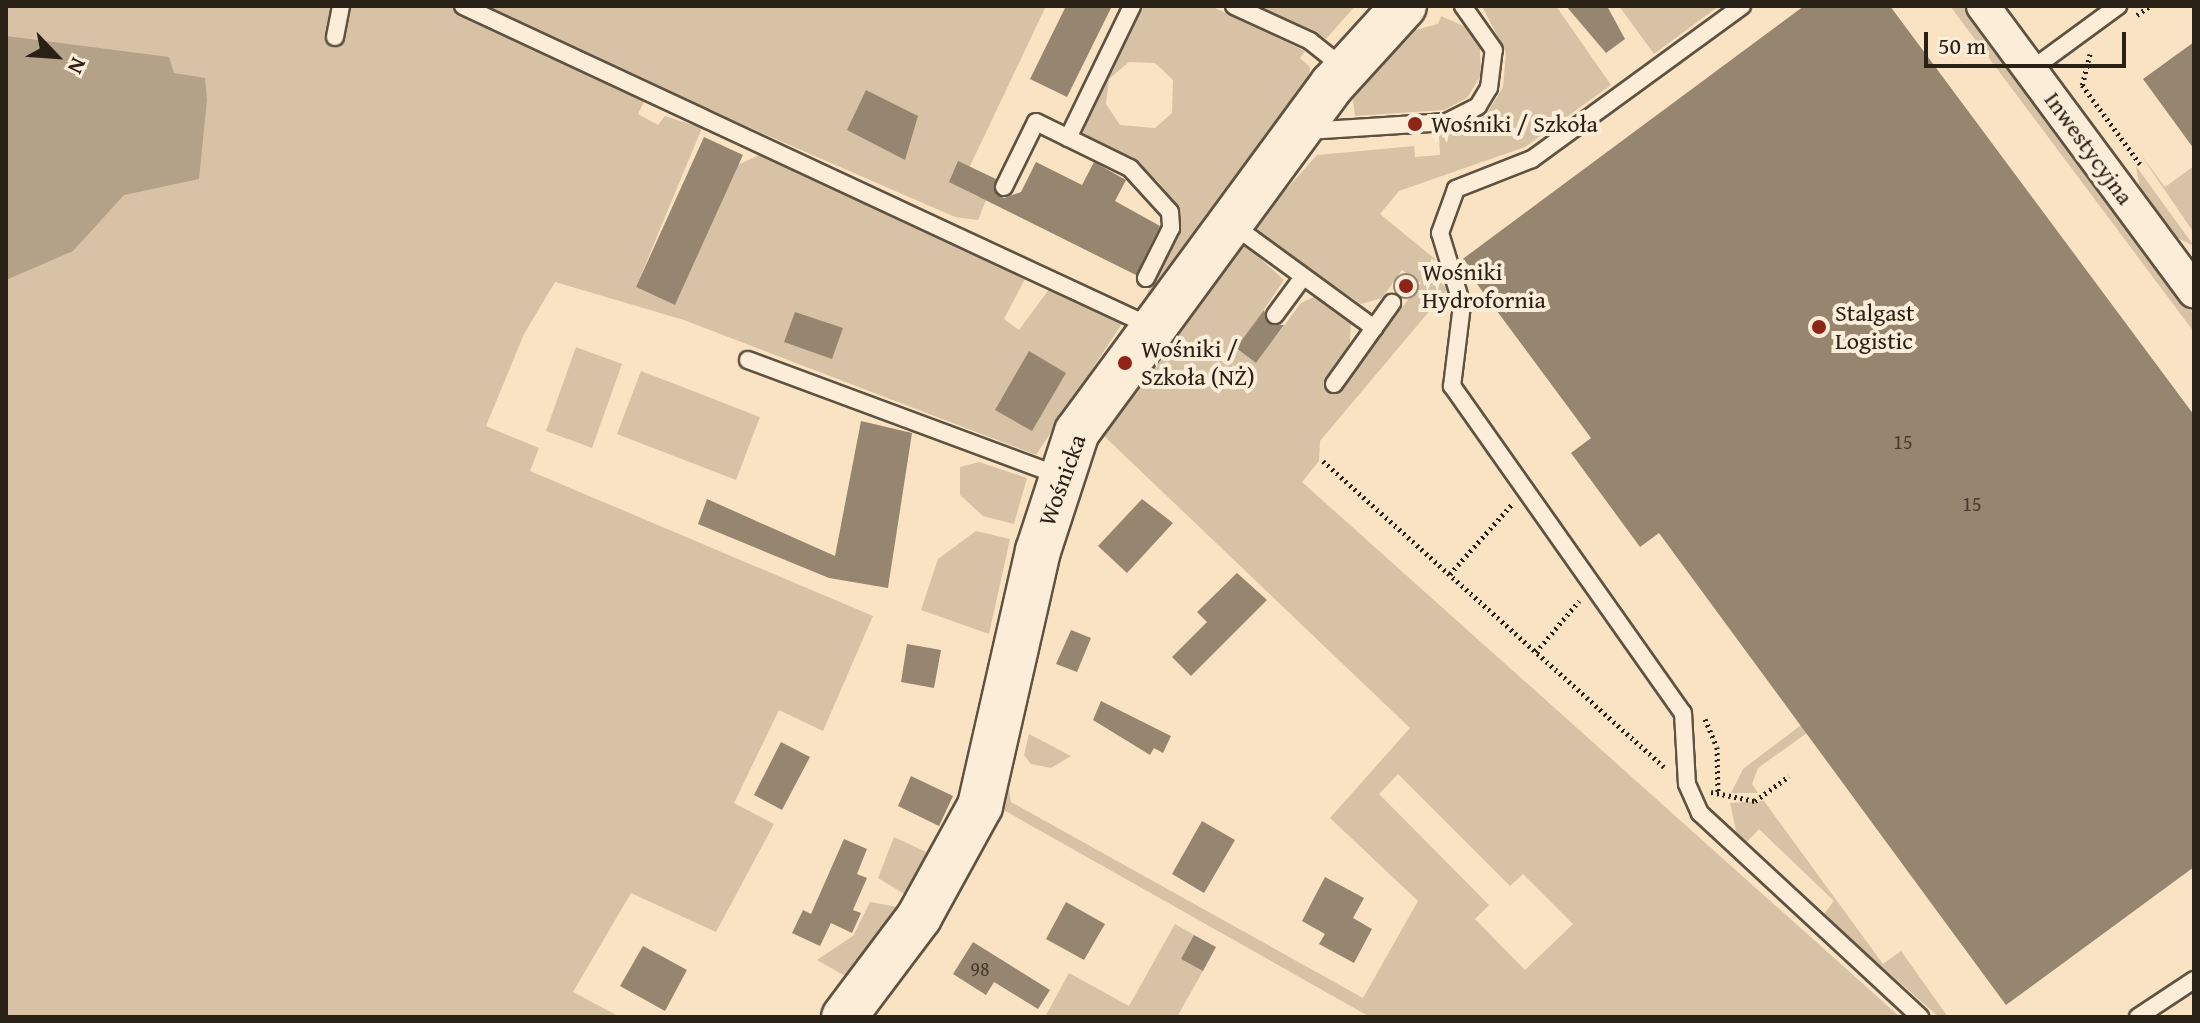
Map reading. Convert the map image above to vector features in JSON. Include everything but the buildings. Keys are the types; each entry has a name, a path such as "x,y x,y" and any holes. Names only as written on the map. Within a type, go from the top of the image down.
{"street":[{"name":"Wośnicka","path":"844,1017 919,917 980,806 1060,476 1077,432 1345,69 1404,6"},
{"name":"Inwestycyjna","path":"1983,6 2194,291"}],"lane":[{"path":"335,37 341,6"},
{"path":"463,6 1152,327"},
{"path":"1068,138 1132,6"},
{"path":"1234,6 1310,41 1345,69"},
{"path":"1298,131 1447,122 1478,106 1489,88 1494,50 1463,6"},
{"path":"1742,6 1532,159 1471,177 1447,203 1441,247 1462,305 1452,386 1683,713 1687,784 1716,832 1920,1017"},
{"path":"2032,69 2118,6"},
{"path":"1004,187 1036,122 1130,168 1170,212 1171,228 1146,278"},
{"path":"1229,223 1374,328"},
{"path":"1275,315 1303,277"},
{"path":"1334,384 1392,303"},
{"path":"748,360 1060,476"},
{"path":"2138,1017 2194,980"}],"path":[{"path":"2097,45 2082,85 2148,175"},
{"path":"1323,461 1687,784 1755,801 1789,776"},
{"path":"1450,574 1524,492"},
{"path":"1536,652 1594,588"}],"shaded area":[{"path":"6,6 1046,6 960,187 978,197 987,179 993,183 978,220 955,217 652,85 638,114 658,125 665,116 702,128 636,287 675,305 738,165 763,153 1028,273 1004,319 1019,330 1050,288 1125,319 1036,455 684,320 555,282 524,334 486,426 539,448 530,471 873,616 823,731 779,710 734,803 774,824 716,932 631,893 573,992 620,1017 6,1017"},
{"path":"1141,6 1211,6 1305,51 1300,58 1310,67 1309,81 1143,303 1180,219 1159,182 1082,132","holes":["1129,62 1155,63 1173,80 1172,113 1155,128 1120,125 1106,104 1109,79"]},
{"path":"1258,6 1355,6 1326,39"},
{"path":"1482,6 1556,6 1611,85 1525,147 1399,191 1380,214 1435,259 1426,270 1448,289 1320,441 1319,461 1302,482 1900,1017 1370,1017 1002,809 1009,790 1011,802 1363,998 1418,901 1330,818 1410,728 1104,436 1098,443 1242,242 1284,280 1237,349 1256,363 1301,303 1316,296 1351,323 1350,343 1326,382 1338,390 1421,283 1402,270 1382,298 1361,304 1250,230 1317,155 1414,146 1415,157 1440,155 1439,135 1486,115 1503,87 1506,53","holes":["1398,774 1510,886 1523,874 1573,924 1525,970 1475,919 1489,905 1379,794"]},
{"path":"1619,6 1719,6 1654,54"},
{"path":"1950,6 1968,6 2194,315 2194,332"},
{"path":"1441,16 1468,28 1480,48 1481,75 1467,98 1444,110 1355,116 1352,94 1411,31 1438,24"},
{"path":"6,36 169,57 174,73 205,78 207,100 199,179 124,195 73,251 6,280"},
{"path":"2138,151 2165,187 2194,166 2194,233"},
{"path":"2136,166 2194,246 2172,235 2140,189"},
{"path":"576,347 622,364 592,448 546,431"},
{"path":"641,371 760,417 736,480 617,434"},
{"path":"979,462 1027,478 1014,524 983,516 960,495 960,467"},
{"path":"976,531 1010,539 989,634 921,610 938,559"},
{"path":"1801,725 1807,733 1758,768 1752,784 1758,793 1731,793 1743,769"},
{"path":"1029,734 1071,756 1051,768 1031,764 1024,755"},
{"path":"1764,801 1883,964 1901,951 1948,1017 1939,1017 1823,915 1834,901 1759,829 1745,844 1737,835 1730,803"},
{"path":"894,837 926,852 932,842 938,845 906,895 878,878"},
{"path":"870,902 897,907 847,977 817,960 853,936"},
{"path":"1175,924 1194,935 1182,959 1203,971 1177,1017 1045,1017 1069,973 1129,1006"}],"place":[{"name":"Wośniki / Szkoła","path":"1415,124"},
{"name":"Wośniki Hydrofornia","path":"1406,286"},
{"name":"Stalgast Logistic","path":"1819,327"},
{"name":"Wośniki / Szkoła (NŻ)","path":"1125,363"}]}
